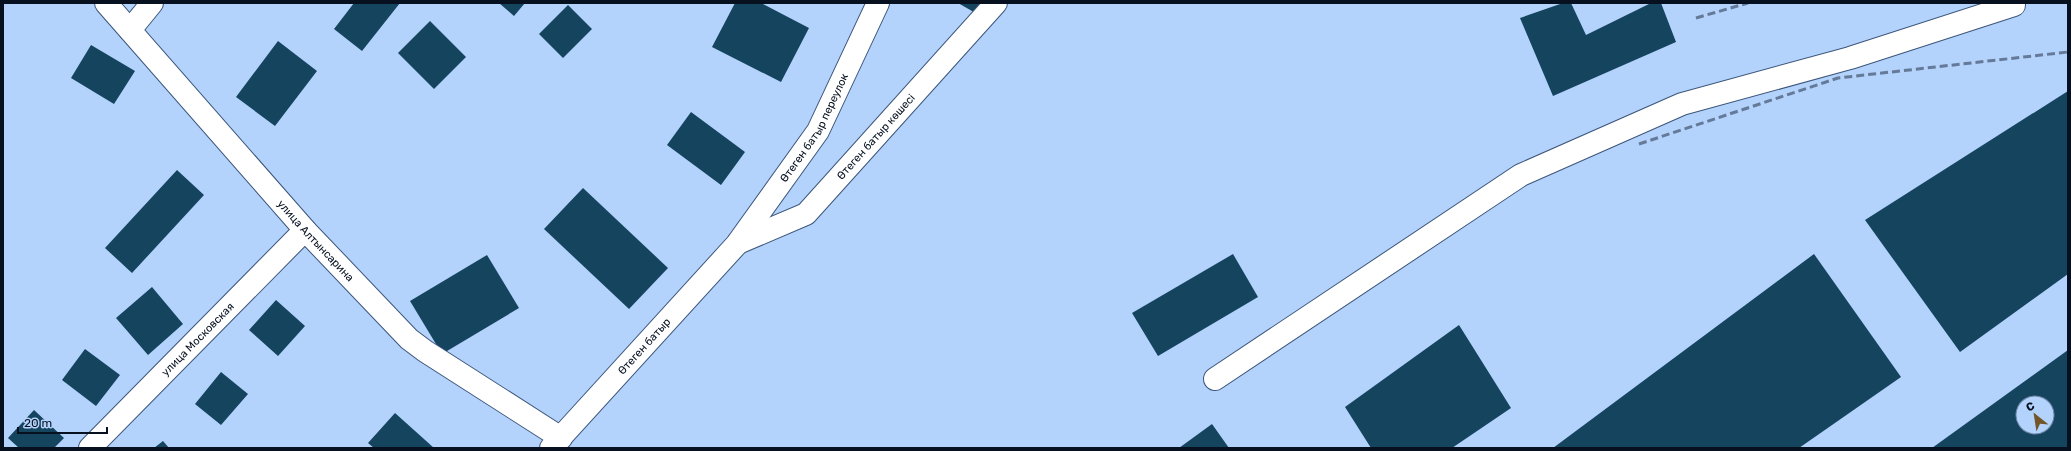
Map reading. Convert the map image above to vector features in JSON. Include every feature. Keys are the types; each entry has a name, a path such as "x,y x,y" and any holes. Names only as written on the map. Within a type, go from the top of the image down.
{"street":[{"name":"улица Алтынсарина","path":"106,3 305,230 409,339 556,443"},
{"path":"130,30 152,3"},
{"name":"Өтеген батыр переулок","path":"737,244 818,131 878,3"},
{"name":"Өтеген батыр көшесі","path":"737,244 806,214 996,3"},
{"path":"1215,379 1521,175 1682,104 1850,58 2014,5 2014,3"},
{"name":"улица Московская","path":"90,448 305,230"},
{"name":"Өтеген батыр","path":"556,443 737,244"}],"building":[{"path":"354,3 400,3 362,51 334,29"},
{"path":"499,3 525,3 514,16"},
{"path":"735,3 761,3 809,28 781,82 712,47"},
{"path":"958,3 985,3 979,15"},
{"path":"1563,3 1571,3 1586,35 1651,3 1661,3 1676,42 1553,96 1520,18"},
{"path":"568,5 592,29 563,58 539,34"},
{"path":"430,21 466,57 434,89 398,53"},
{"path":"278,41 317,71 275,126 236,97"},
{"path":"91,45 135,71 114,104 71,78"},
{"path":"2068,91 2068,274 1960,352 1865,220"},
{"path":"691,112 745,152 721,185 667,145"},
{"path":"177,170 204,195 132,273 105,248"},
{"path":"583,188 668,268 629,309 544,229"},
{"path":"1233,254 1258,297 1158,356 1132,313"},
{"path":"1814,254 1901,377 1799,448 1553,448"},
{"path":"487,255 519,308 442,354 410,301"},
{"path":"152,287 183,324 148,355 116,318"},
{"path":"276,300 305,326 278,356 249,330"},
{"path":"1459,325 1511,408 1452,448 1371,448 1345,407"},
{"path":"85,349 120,375 96,406 62,380"},
{"path":"2068,350 2068,448 1932,448"},
{"path":"221,372 248,394 221,425 195,404"},
{"path":"34,410 64,438 54,448 19,448 8,438"},
{"path":"395,413 434,448 374,448 368,443"},
{"path":"1212,424 1229,448 1179,448"},
{"path":"163,441 169,448 154,448"}],"railway":[{"path":"1696,18 1748,3"},
{"path":"1639,144 1838,78 2068,52"}]}
